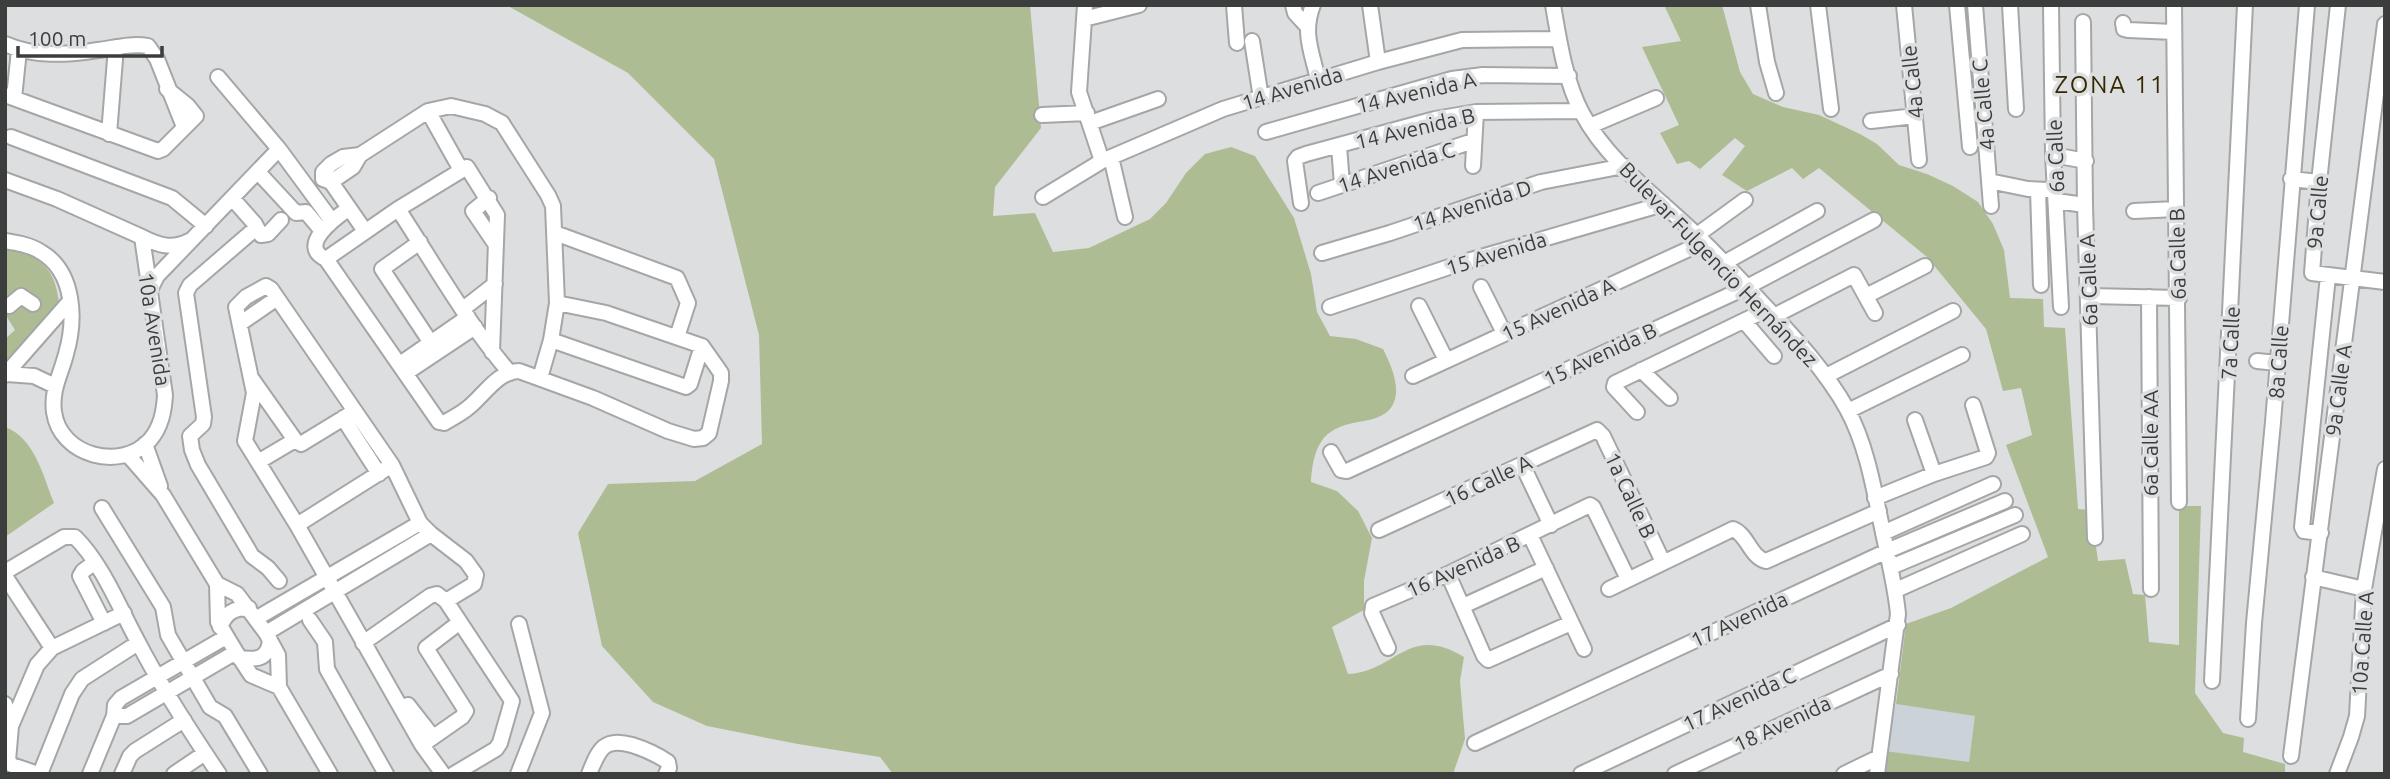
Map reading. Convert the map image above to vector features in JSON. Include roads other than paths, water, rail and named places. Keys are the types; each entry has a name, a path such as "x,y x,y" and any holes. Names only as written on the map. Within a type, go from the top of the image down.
{"street":[{"path":"1125,216 1107,159 1079,92 1078,82 1084,12 1139,5"},
{"path":"1234,5 1237,43"},
{"path":"1293,5 1295,13 1306,25 1318,80"},
{"path":"1306,25 1313,5"},
{"path":"1370,5 1378,62"},
{"name":"Bulevar Fulgencio Hernández","path":"1553,5 1569,76 1581,111 1590,126 1624,166 1700,239 1771,313 1826,376 1848,411 1877,504 1896,590 1898,625 1877,774"},
{"path":"1758,5 1767,62 1776,93"},
{"path":"1818,5 1831,109"},
{"name":"4a Calle","path":"1904,5 1919,160"},
{"path":"1957,5 1970,147"},
{"name":"4a Calle C","path":"1975,5 1991,205"},
{"path":"2010,5 2016,109"},
{"name":"6a Calle","path":"2051,5 2053,155 2061,307"},
{"name":"6a Calle B","path":"2174,5 2179,502"},
{"name":"7a Calle","path":"2212,681 2245,5"},
{"name":"8a Calle","path":"2248,719 2253,623 2278,363 2307,5"},
{"name":"9a Calle","path":"2320,533 2303,530 2328,276 2312,273 2338,5"},
{"name":"6a Calle A","path":"2083,22 2085,205 2090,296 2095,538"},
{"path":"2123,23 2124,29 2128,30 2174,32"},
{"name":"9a Calle A","path":"2291,756 2385,24"},
{"name":"14 Avenida","path":"1043,197 1107,159 1223,109 1378,62 1462,40 1559,39"},
{"path":"1252,41 1261,98"},
{"path":"5,44 19,50 45,54 82,53 144,45 150,47 167,89 196,114 158,151 109,134 10,96 19,50"},
{"path":"109,134 116,47"},
{"name":"14 Avenida A","path":"1266,132 1452,79 1483,75 1569,76"},
{"path":"218,77 279,149 311,207 327,226"},
{"path":"1590,126 1656,98"},
{"path":"1042,115 1089,118 1158,99"},
{"path":"440,133 451,106"},
{"path":"365,232 331,182 323,179 325,169 343,158 360,155 428,111 451,106 485,114 502,123 553,206 557,303 551,340 540,379"},
{"path":"428,111 461,170"},
{"name":"14 Avenida B","path":"1301,203 1295,161 1306,154 1435,119 1476,112 1581,111"},
{"path":"1473,166 1476,112"},
{"path":"1871,121 1915,116"},
{"path":"11,136 172,198 201,232"},
{"name":"14 Avenida C","path":"1318,193 1473,141"},
{"path":"1339,146 1342,184"},
{"path":"149,292 157,276 279,149"},
{"path":"2053,155 2086,161"},
{"name":"14 Avenida D","path":"1322,253 1541,182 1624,166"},
{"path":"326,259 398,209 468,167 489,198 473,211 497,246 492,352"},
{"path":"258,172 296,213 311,207"},
{"path":"2291,179 2319,181"},
{"path":"5,180 57,199 157,244 169,247 181,245 201,232"},
{"path":"1989,181 2038,190 2085,205"},
{"path":"2038,190 2041,285"},
{"path":"232,198 261,235 268,234 281,220"},
{"path":"1700,239 1745,200"},
{"name":"15 Avenida","path":"1330,307 1464,262 1663,204"},
{"path":"348,209 327,226 316,246 320,257 326,259 439,422 444,423 466,410 499,379 519,371 593,398 668,431 694,439 703,438 709,433 721,373 702,346 606,313 557,303"},
{"path":"398,209 468,318 510,373"},
{"path":"2134,211 2176,209"},
{"path":"1724,263 1817,211"},
{"name":"15 Avenida B","path":"1331,452 1341,470 1347,471 1746,286 1874,220"},
{"path":"256,228 190,285 186,293 204,416 203,424 190,436 198,465 252,556 279,581"},
{"path":"555,233 677,278 688,303 677,337"},
{"name":"10a Avenida","path":"128,455 152,437 162,420 165,395 142,237"},
{"name":"15 Avenida A","path":"1413,376 1700,239"},
{"path":"5,241 34,248 54,262 66,281 70,301 69,342 55,386 54,412 64,438 76,447 105,457 128,455 163,495 217,584 217,616 223,632 251,675 279,687"},
{"path":"420,242 382,269 430,344"},
{"path":"1866,296 1925,266"},
{"path":"1637,412 1614,387 1615,383 1744,321 1771,313 1854,275 1875,313"},
{"path":"2328,276 2385,282"},
{"path":"403,369 468,318 495,284"},
{"path":"1481,287 1504,333"},
{"path":"16,320 7,302 21,296 33,304"},
{"path":"2090,296 2179,298"},
{"name":"6a Calle AA","path":"2149,297 2151,589"},
{"path":"379,474 349,415 277,298 241,323 253,400 245,441 297,525 379,671 428,741 443,774"},
{"path":"6,375 70,301"},
{"path":"1419,306 1446,360"},
{"path":"1826,376 1952,311"},
{"path":"403,369 430,344 468,318"},
{"path":"1744,321 1774,356"},
{"path":"551,340 686,387 690,384 702,346"},
{"path":"1848,411 1962,355"},
{"path":"2257,361 2278,363"},
{"path":"1641,370 1670,398"},
{"path":"6,375 34,376 55,386"},
{"path":"251,378 295,440 301,444 349,415"},
{"path":"1609,589 1733,529 1740,532 1758,559 1766,561 1934,474 1986,457 1988,453 1973,405"},
{"path":"349,415 392,465 420,523 430,534 466,561 476,575 474,584 446,601"},
{"path":"1915,420 1934,474"},
{"name":"16 Calle A","path":"1379,530 1597,430"},
{"name":"1a Calle B","path":"1597,430 1603,436 1663,562"},
{"path":"258,462 295,440"},
{"path":"145,444 163,495"},
{"path":"1522,464 1551,525"},
{"path":"297,525 392,465"},
{"name":"10a Calle A","path":"2337,774 2357,716 2364,589 2385,469"},
{"path":"1883,533 1993,484"},
{"name":"17 Avenida","path":"1475,743 1886,551 2006,501"},
{"name":"16 Avenida B","path":"1388,648 1371,613 1373,606 1530,536 1590,505 1628,579"},
{"path":"102,508 163,607 166,629 210,707 225,716 260,774"},
{"path":"1891,567 2015,515"},
{"path":"90,774 114,716 115,705 121,698 184,662 223,632 225,618 232,611 253,613 326,577 420,523"},
{"path":"268,637 430,534"},
{"path":"1896,590 2022,534"},
{"path":"1530,536 1584,649"},
{"path":"52,648 5,574 64,537 75,537 83,544 158,677 219,774"},
{"path":"94,563 80,576 104,622"},
{"path":"1463,606 1546,568"},
{"path":"1448,574 1483,656 1490,660 1572,623"},
{"path":"2313,577 2364,589"},
{"path":"217,584 237,594 268,637 278,654 279,687 330,774"},
{"path":"363,643 430,596 437,594 446,601 510,696 512,707 504,738 496,749 454,774"},
{"path":"10,726 37,665 52,648 124,613"},
{"path":"310,620 325,642 327,669 386,774"},
{"path":"428,741 462,718 466,711 426,648 460,622"},
{"path":"519,624 542,713 519,773"},
{"name":"17 Avenida C","path":"1581,774 1898,625"},
{"path":"114,716 127,716 237,655 255,660 262,658 270,649 268,637"},
{"path":"5,704 10,726 8,761 12,765 39,774 77,685 82,679 138,643"},
{"name":"18 Avenida","path":"1675,774 1891,674"},
{"path":"122,774 130,755 184,720"},
{"path":"589,774 600,751 607,744 617,741 645,749 668,762 666,774"},
{"path":"174,774 205,753"},
{"path":"1844,774 1879,757"}],"district":[{"name":"ZONA 11","path":"2110,84"}]}
